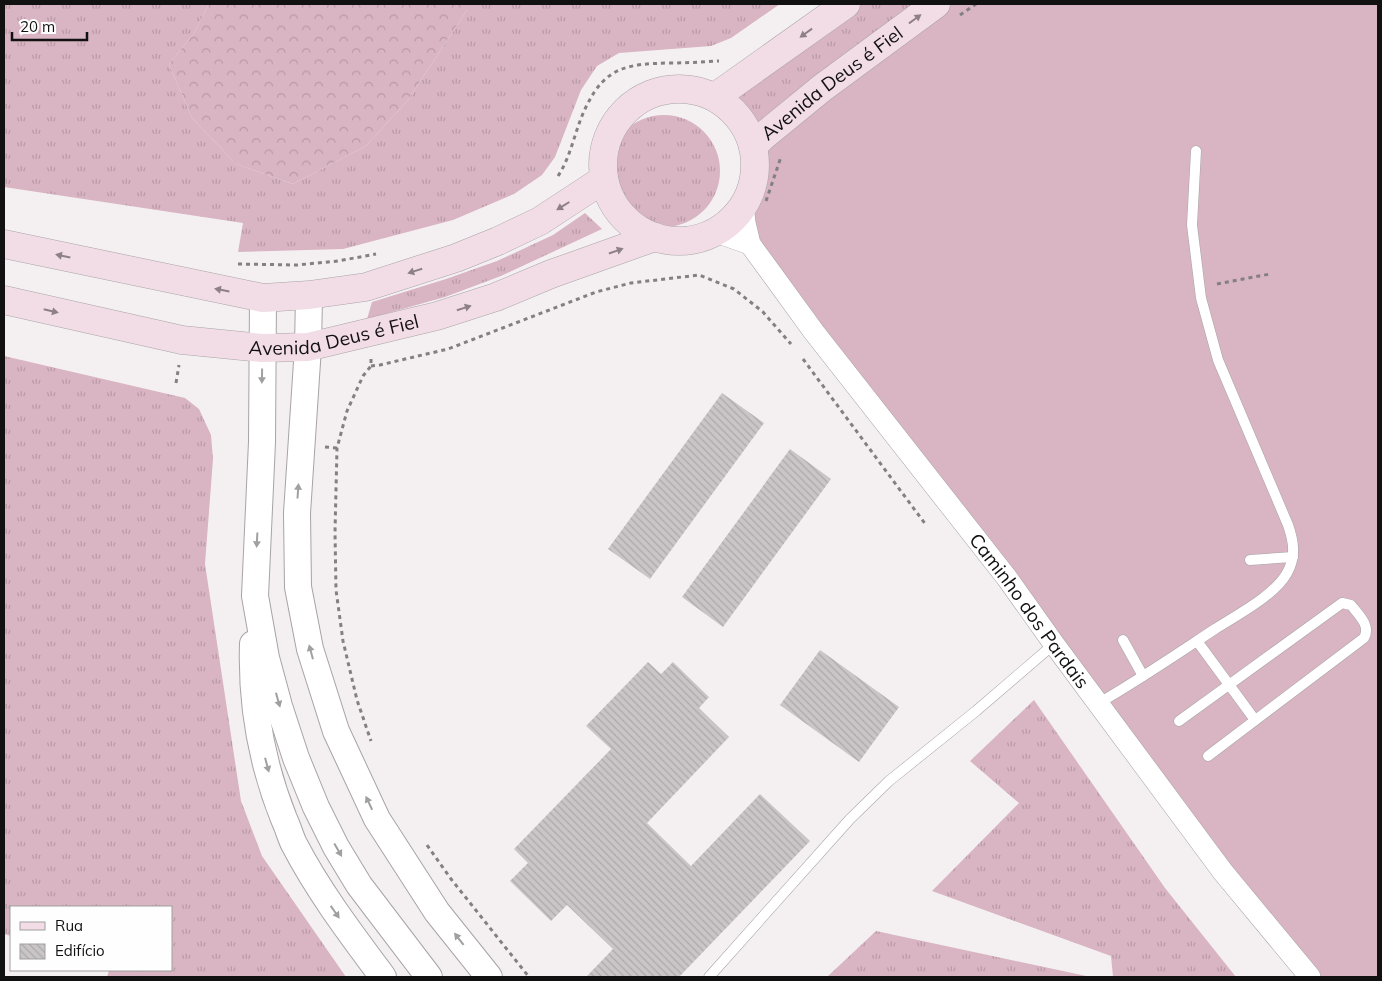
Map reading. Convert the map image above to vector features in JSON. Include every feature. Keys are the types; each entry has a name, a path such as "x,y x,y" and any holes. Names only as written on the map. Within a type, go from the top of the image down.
{"main road":[{"path":"715,97 846,4"},
{"name":"Avenida Deus é Fiel","path":"753,146 822,88 948,10"},
{"path":"674,89 695,91 715,97 732,110 746,127 753,146 755,171 749,196 755,204 716,232 697,239 676,241 654,237 636,228 622,215 611,198 604,180 604,158 609,137 619,119 634,104 653,94 674,89"},
{"path":"4,244 263,298 308,295 366,287 456,258 540,221 604,180"},
{"name":"Avenida Deus é Fiel","path":"4,300 182,340 262,348 308,347 437,316 496,297 560,271 654,237"}],"street":[{"name":"Caminho dos Pardais","path":"755,204 745,223 750,244 814,332 1007,578 1223,872 1310,977"},
{"path":"716,232 750,244"},
{"path":"308,295 308,347 297,513 298,587 310,649 336,731 377,819 437,912 489,977"},
{"path":"263,298 262,442 252,667 255,706 262,747 275,797 294,842 334,910 383,977"},
{"path":"255,596 266,658 279,706 296,758 316,807 336,847 359,884 429,977"}],"lane":[{"path":"1099,703 1254,604 1280,584 1288,572 1293,557 1293,540 1288,525 1218,360 1201,298 1192,225 1196,151"},
{"path":"1250,560 1293,557"},
{"path":"1179,721 1342,603 1351,605 1367,628 1368,633 1364,638 1208,756"},
{"path":"1123,640 1142,676"},
{"path":"1197,641 1255,720"},
{"path":"709,977 850,819 889,781 1054,644"}],"path":[{"path":"948,10 976,4"},
{"path":"553,181 559,176 586,105 608,77 627,66 640,64 728,61"},
{"path":"755,204 774,175 782,155"},
{"path":"235,264 297,265 338,261 378,254"},
{"path":"1219,284 1270,274"},
{"path":"372,743 357,700 343,641 336,590 334,532 337,448 347,410 363,376 371,366 448,350 596,292 631,283 699,276 734,289 763,312 793,346"},
{"path":"799,354 926,525"},
{"path":"424,840 451,879 529,977"}],"green space":[{"path":"4,4 209,4 194,33 169,64 192,118 236,164 293,184 366,146 408,100 467,10 467,4 780,4 731,38 711,46 619,53 597,66 581,90 555,157 542,175 514,194 453,220 343,249 238,252 243,223 4,187"},
{"path":"209,4 467,4 467,10 408,100 366,146 293,184 236,164 192,118 169,64 194,33"},
{"path":"858,4 916,4 747,130 725,99"},
{"path":"936,4 1378,4 1378,977 1310,977 750,244 743,205 749,196 761,138"},
{"path":"664,115 685,119 704,131 716,150 720,171 716,192 704,211 685,223 664,227 643,223 624,211 612,192 608,171 612,150 624,131 643,119"},
{"path":"585,213 602,229 501,276 445,297 367,319 372,302 497,261 553,235"},
{"path":"4,356 185,398 199,409 211,435 213,459 205,564 241,801 262,856 346,977 107,977 109,971 172,971 172,906 10,906 10,936 4,934"},
{"path":"1034,700 1165,888 1236,977 1113,977 1111,956 932,891 1019,803 970,761"},
{"path":"876,931 1091,977 827,977"}],"building":[{"path":"722,393 764,423 650,579 608,549"},
{"path":"790,449 831,479 723,627 682,597"},
{"path":"820,650 899,707 859,762 780,705"},
{"path":"648,662 661,674 673,662 709,697 699,708 729,737 647,823 691,866 760,794 810,841 679,977 586,977 613,949 567,905 551,921 510,881 528,863 514,849 611,749 586,726"}]}
